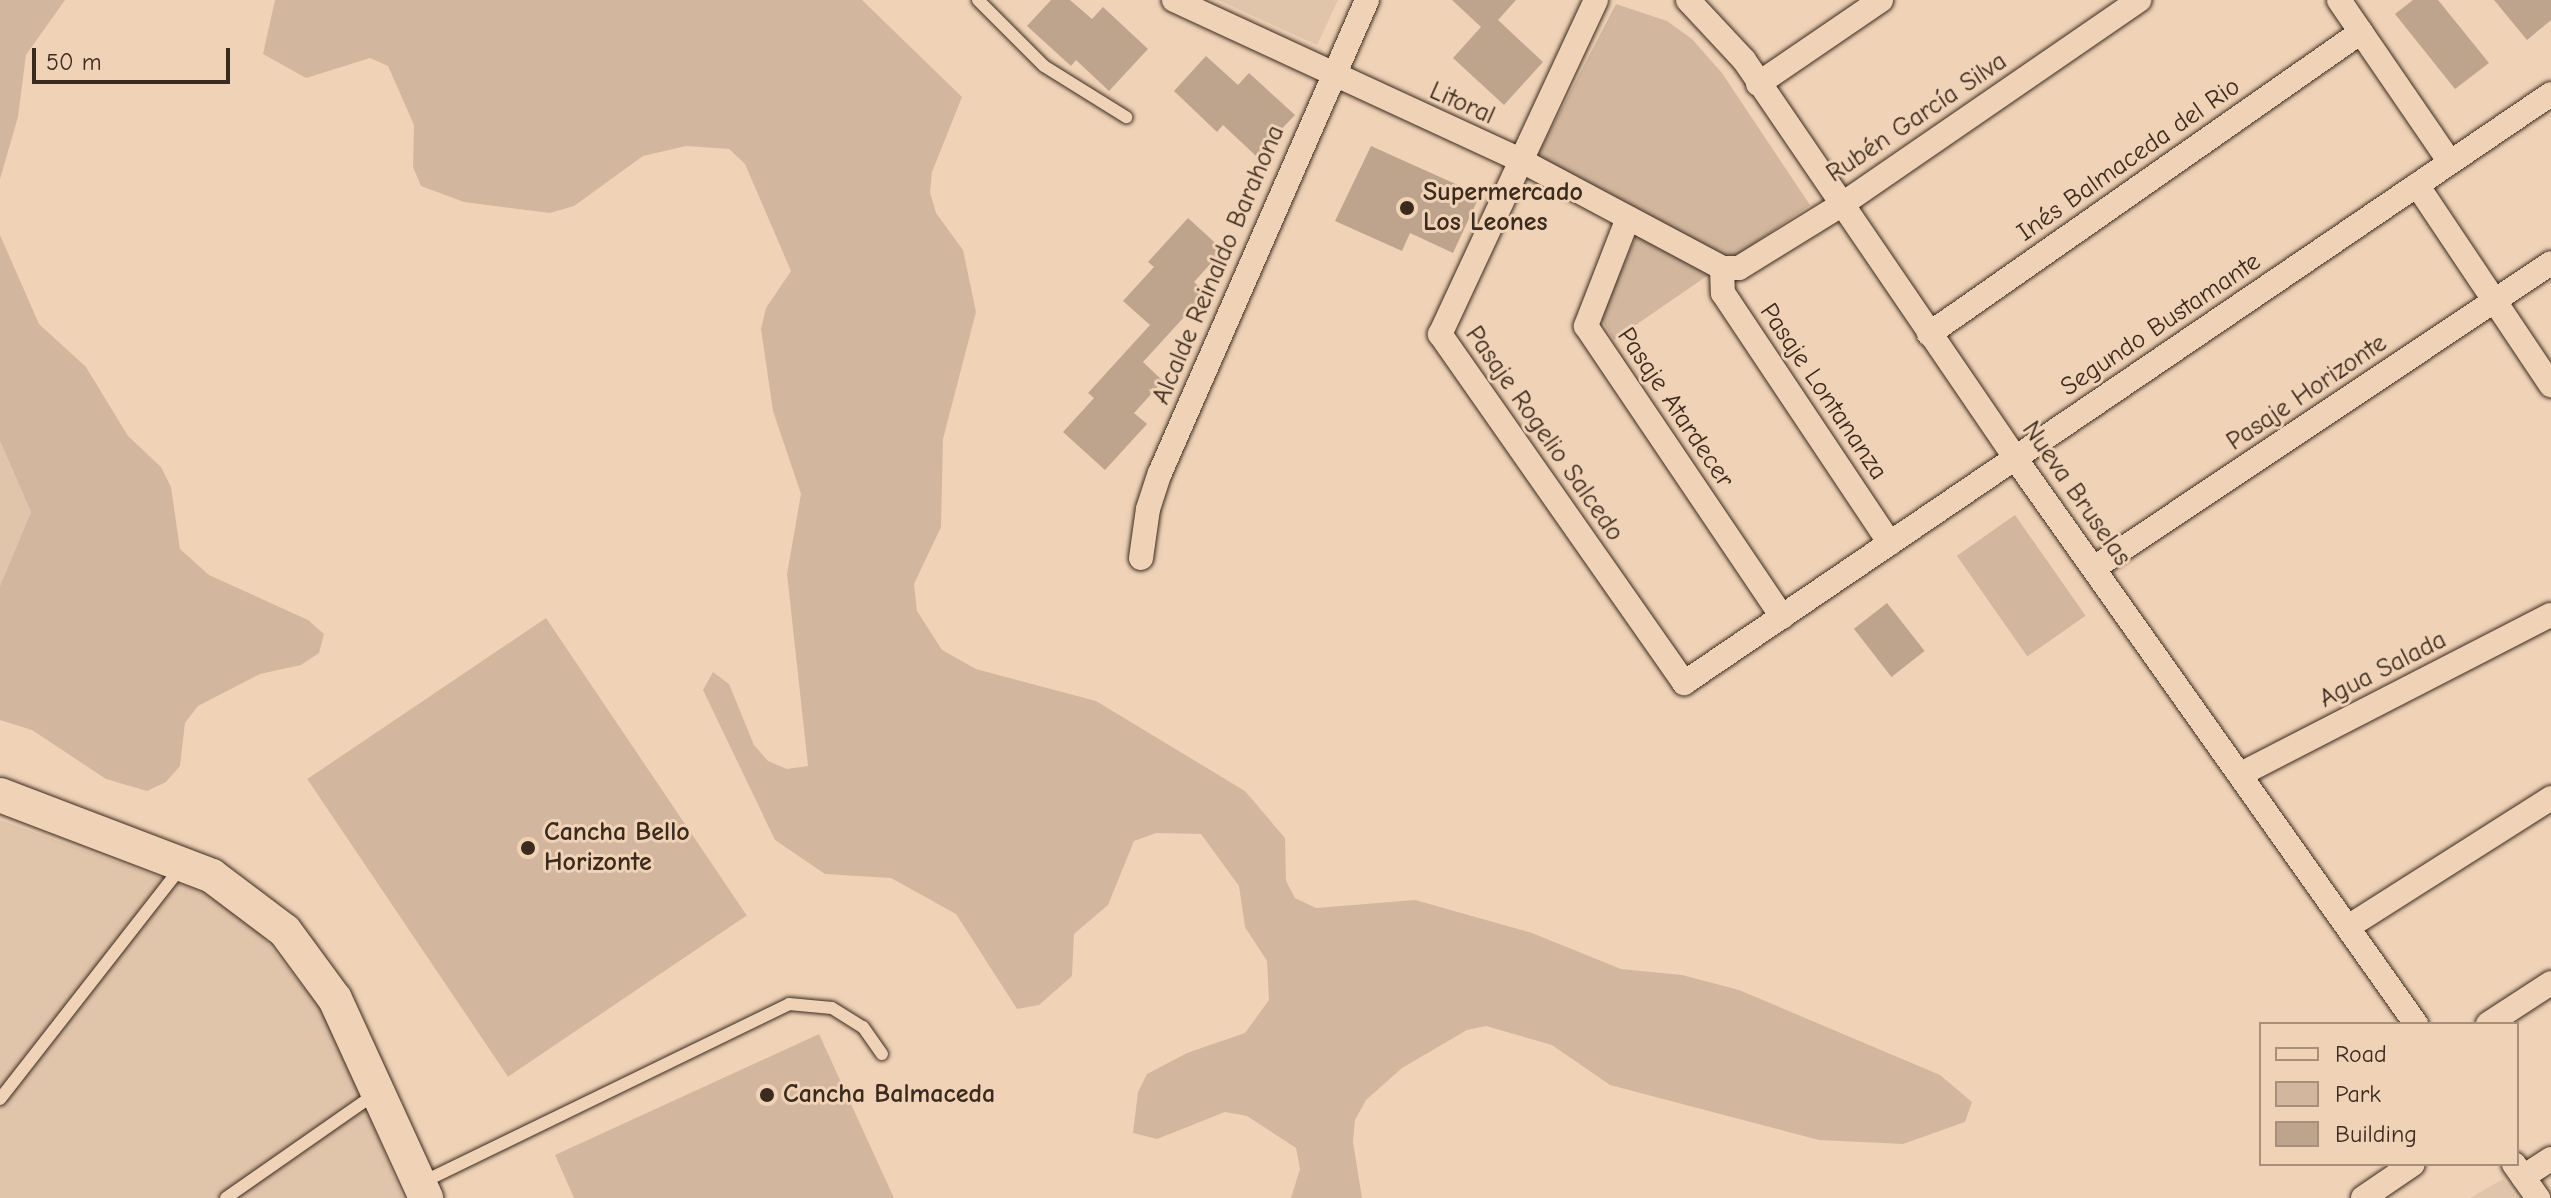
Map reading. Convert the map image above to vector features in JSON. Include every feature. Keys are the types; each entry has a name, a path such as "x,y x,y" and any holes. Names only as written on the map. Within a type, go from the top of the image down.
{"street":[{"name":"Litoral","path":"1174,0 1332,77 1522,161 1722,268"},
{"name":"Alcalde Reinaldo Barahona","path":"1141,558 1156,482 1367,0"},
{"path":"1522,161 1596,0"},
{"name":"Nueva Bruselas","path":"1688,0 1727,37 2015,458 2415,1022"},
{"path":"1758,84 1881,0"},
{"name":"Rubén García Silva","path":"1722,268 1739,268 1841,205 2139,0"},
{"path":"2339,0 2450,162"},
{"name":"Inés Balmaceda del Rio","path":"1929,334 2361,32"},
{"name":"Segundo Bustamante","path":"1684,683 2551,94"},
{"name":"Pasaje Rogelio Salcedo","path":"1522,161 1440,334 1684,683"},
{"path":"2417,185 2551,385"},
{"name":"Pasaje Atardecer","path":"1628,218 1586,326 1782,617"},
{"name":"Pasaje Horizonte","path":"2094,568 2551,263"},
{"name":"Pasaje Lontananza","path":"1722,268 1723,293 1890,543"},
{"name":"Agua Salada","path":"2241,774 2551,615"},
{"path":"0,795 184,863 238,892 303,952 335,999 423,1191"},
{"path":"2348,927 2551,798"},
{"path":"2491,1022 2551,983"},
{"path":"2538,1198 2519,1171 2551,1159"},
{"path":"2363,1198 2410,1166"}],"lane":[{"path":"978,0 1044,66 1126,117"},
{"path":"0,1099 184,863"},
{"path":"423,1191 789,1004 832,1008 863,1027 882,1054"},
{"path":"226,1198 378,1092"}],"shaded area":[{"path":"1218,0 1338,0 1317,45"},
{"path":"0,441 31,512 0,586"},
{"path":"0,820 206,894 255,928 329,1019 403,1198 0,1198"},
{"path":"2503,1179 2517,1198 2470,1198"}],"green space":[{"path":"0,0 65,0 26,55 18,117 0,179"},
{"path":"275,0 862,0 962,97 932,172 930,192 936,213 963,250 976,312 943,439 941,527 914,584 917,611 942,650 976,669 1096,701 1245,791 1285,838 1286,881 1295,898 1316,908 1415,900 1532,933 1621,969 1682,975 1739,990 1940,1075 1972,1102 1965,1122 1903,1144 1819,1140 1610,1085 1552,1045 1486,1026 1467,1030 1402,1068 1366,1100 1355,1120 1353,1142 1362,1198 1291,1198 1300,1169 1296,1148 1247,1116 1225,1112 1157,1139 1133,1133 1138,1092 1147,1074 1187,1053 1245,1033 1269,1000 1267,961 1245,927 1239,886 1201,834 1156,833 1134,841 1108,905 1074,934 1072,976 1039,1005 1017,1009 956,914 891,878 825,874 775,840 703,690 713,672 729,684 754,745 768,761 787,769 808,766 787,574 801,494 773,411 761,329 766,308 791,271 745,164 729,149 686,146 643,156 574,206 550,213 464,202 421,186 413,167 414,125 388,66 370,58 306,78 263,54"},
{"path":"1616,4 1667,21 1692,39 1722,73 1810,205 1614,340 1600,317 1646,214 1537,156"},
{"path":"0,235 39,324 86,367 128,436 161,467 171,487 180,549 209,575 308,620 324,634 319,653 301,665 260,674 198,706 185,723 180,766 166,782 147,791 106,779 32,730 0,720 0,586 31,512 0,441"},
{"path":"2015,515 2086,616 2027,656 1957,556"},
{"name":"Cancha Bello Horizonte","path":"546,618 747,916 508,1077 307,779"},
{"name":"Cancha Balmaceda","path":"819,1034 894,1198 574,1198 555,1155"}],"building":[{"path":"1051,0 1070,0 1092,19 1103,7 1148,49 1109,91 1076,60 1071,66 1027,26"},
{"path":"1452,0 1516,0 1498,20 1543,62 1504,105 1453,58 1481,27"},
{"path":"2413,0 2438,0 2489,63 2455,89 2395,14"},
{"path":"2494,0 2551,0 2551,20 2527,40"},
{"path":"1206,56 1238,85 1249,73 1295,115 1256,156 1223,125 1217,132 1174,91"},
{"name":"Supermercado Los Leones","path":"1371,146 1480,195 1453,253 1410,233 1402,251 1335,221"},
{"path":"1188,218 1223,250 1194,282 1206,293 1143,362 1163,381 1134,413 1147,424 1105,470 1063,432 1094,398 1088,393 1150,325 1123,301 1154,267 1148,262"},
{"path":"1887,603 1925,651 1891,677 1854,629"}],"place":[{"name":"Supermercado Los Leones","path":"1407,208"},
{"name":"Cancha Bello Horizonte","path":"528,848"},
{"name":"Cancha Balmaceda","path":"767,1095"}]}
